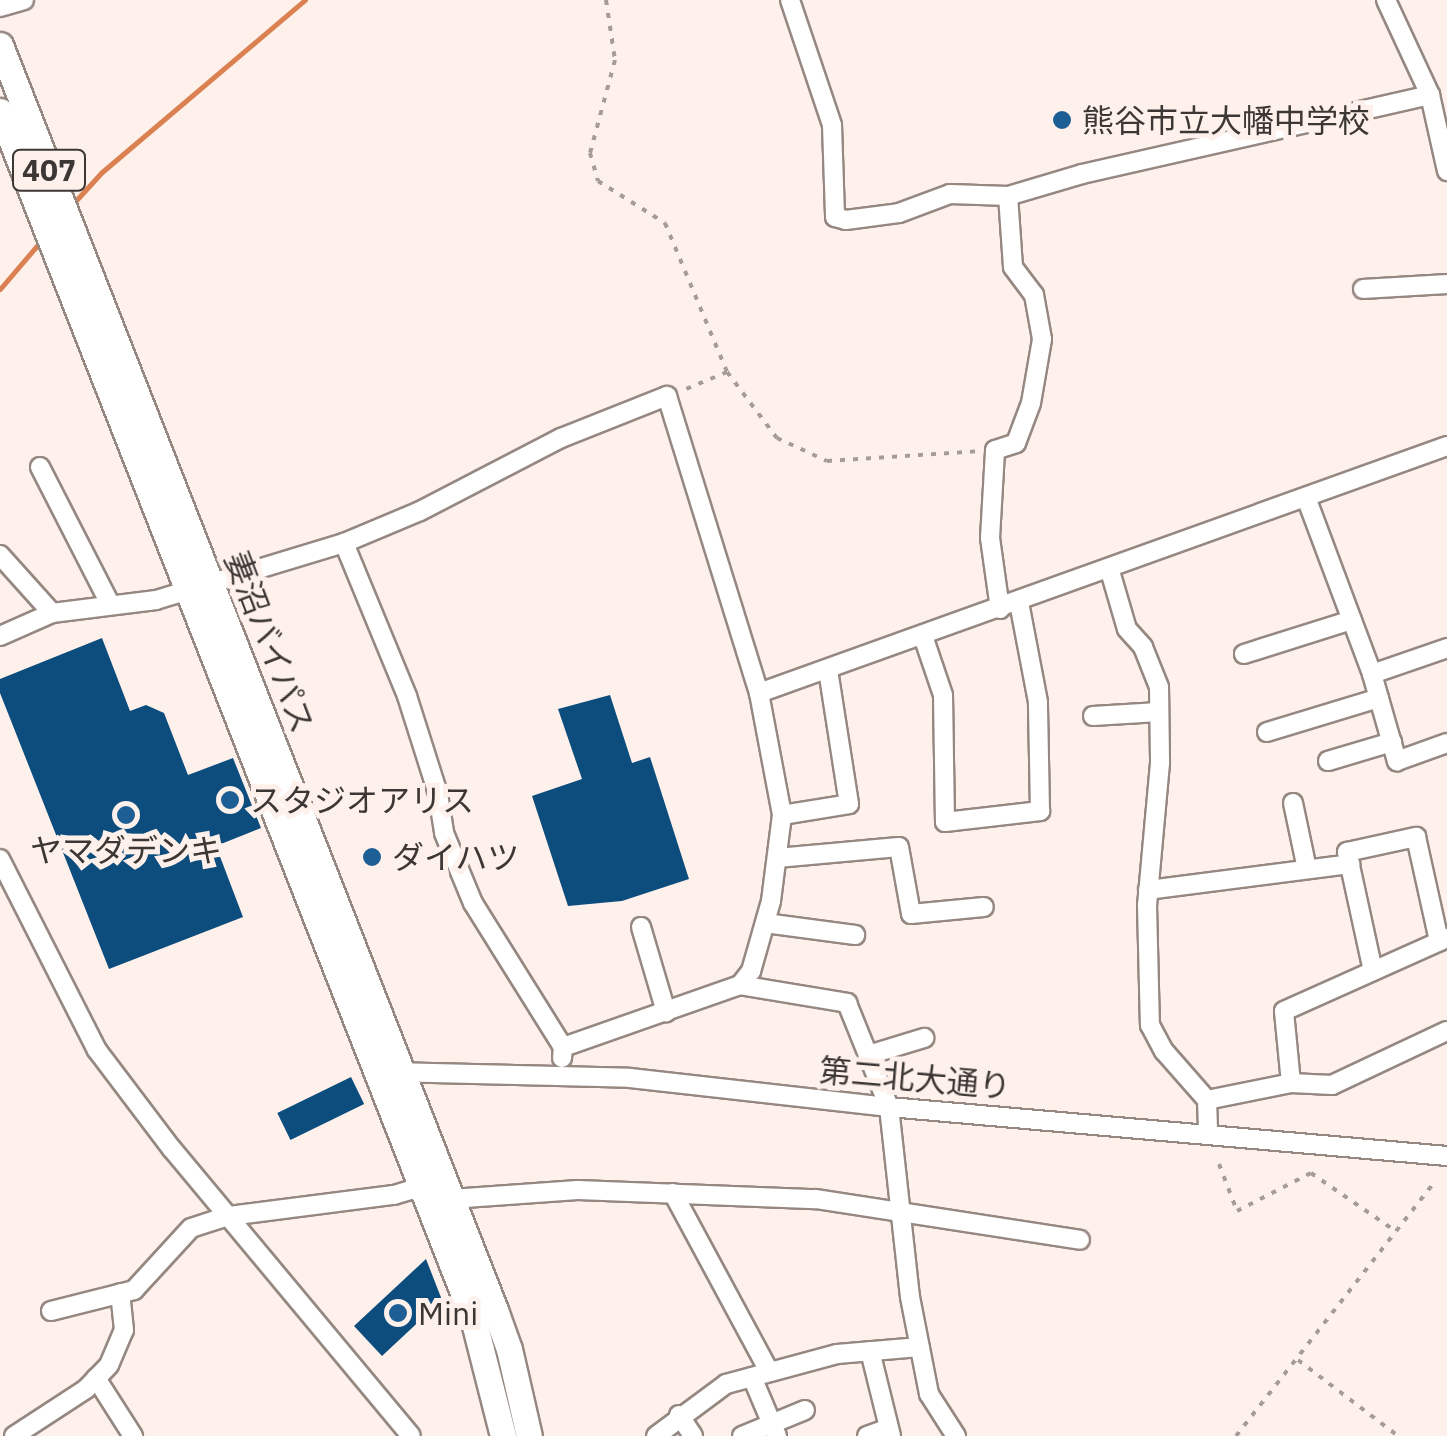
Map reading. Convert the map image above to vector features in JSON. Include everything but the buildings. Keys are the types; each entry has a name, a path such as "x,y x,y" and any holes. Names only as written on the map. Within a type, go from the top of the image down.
{"highway":[{"name":"妻沼バイパス","path":"0,45 7,107 57,260 186,591 390,1072 451,1199 509,1349 529,1436"},
{"name":"妻沼バイパス","path":"7,107 78,244 212,582 390,1072 421,1186 472,1318 503,1436"}],"street":[{"path":"0,7 24,0"},
{"path":"790,0 832,125 836,216 846,220 899,213 950,194 1008,196 1082,174 1430,95"},
{"path":"1386,0 1430,95 1447,171"},
{"path":"1000,608 990,538 995,450 1016,442 1031,403 1042,339 1034,295 1013,267 1008,196"},
{"path":"1364,288 1447,284"},
{"path":"0,636 52,613 156,600 344,543 420,511 561,438 667,396 759,693 782,815 764,923 751,971 740,985"},
{"path":"759,693 1307,500 1447,446"},
{"path":"40,467 110,604"},
{"path":"1307,500 1372,674 1397,761 1447,743"},
{"path":"344,543 407,696 438,794 444,833 473,903 563,1047 562,1076"},
{"path":"0,555 52,613"},
{"path":"1110,570 1127,629 1143,647 1159,687 1160,764 1148,890 1150,1025 1164,1050 1207,1100 1208,1132"},
{"path":"923,636 943,696 945,822 1040,811 1038,702 1019,602"},
{"path":"1244,654 1352,620"},
{"path":"1372,674 1447,648"},
{"path":"782,815 849,804 828,670"},
{"path":"1267,732 1378,698"},
{"path":"1092,716 1159,712"},
{"path":"1328,761 1392,742"},
{"path":"1293,803 1307,869"},
{"path":"1292,1084 1284,1011 1443,939 1416,837 1347,852 1372,971"},
{"path":"776,858 899,848 911,914 984,907"},
{"path":"0,859 5,882 97,1050 172,1149 411,1436"},
{"path":"1148,890 1350,864"},
{"path":"764,923 856,935"},
{"path":"641,927 666,1012"},
{"path":"563,1047 740,985 847,1003 889,1107 929,1394 956,1436"},
{"path":"1207,1100 1292,1084 1332,1085 1447,1031"},
{"path":"868,1055 924,1038"},
{"name":"第二北大通り","path":"390,1072 630,1078 889,1107 1208,1132 1447,1156"},
{"path":"52,1311 134,1290 190,1228 229,1216 394,1194 421,1186"},
{"path":"451,1199 578,1190 816,1199 1080,1240"},
{"path":"673,1193 760,1374 774,1430"},
{"path":"24,1433 109,1364 124,1330 120,1293"},
{"path":"656,1436 678,1415 726,1384 837,1354 920,1347"},
{"path":"868,1436 890,1432 870,1351"},
{"path":"96,1378 133,1436"},
{"path":"742,1436 774,1430 805,1410"},
{"path":"678,1415 693,1436"}],"path":[{"path":"606,0 615,60 590,154 598,182 666,223 727,372 778,438 827,460 995,450"},
{"path":"667,396 727,372"},
{"path":"1219,1164 1238,1211 1311,1173 1397,1232"},
{"path":"1236,1436 1432,1185"},
{"path":"1297,1360 1398,1436"}],"waterway":[{"path":"70,207 102,172 305,0"},
{"path":"0,289 40,242"}],"place":[{"name":"熊谷市立大幡中学校","path":"1062,120"},
{"name":"スタジオアリス","path":"230,800"},
{"name":"ヤマダデンキ","path":"126,815"},
{"name":"ダイハツ","path":"372,857"},
{"name":"Mini","path":"398,1313"}]}
